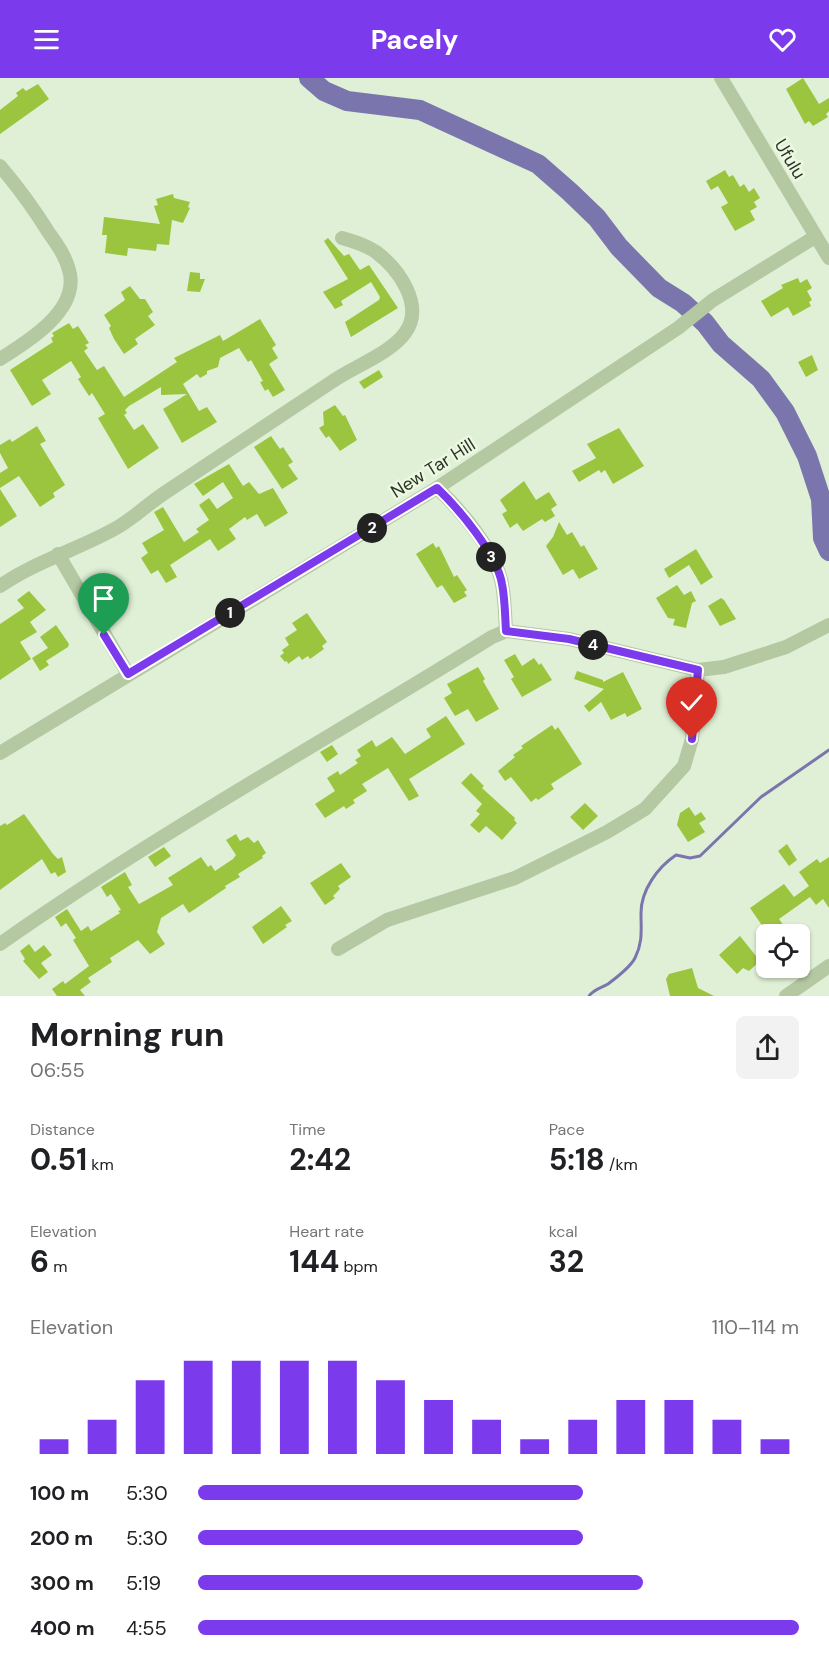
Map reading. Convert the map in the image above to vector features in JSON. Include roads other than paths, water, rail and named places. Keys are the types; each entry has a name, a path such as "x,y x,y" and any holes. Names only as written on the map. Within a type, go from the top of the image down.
{"street":[{"name":"Ufulu","path":"721,78 829,258"},
{"path":"0,166 45,225 65,258 70,276 67,297 50,322 40,333 0,358"},
{"name":"New Tar Hill","path":"0,753 437,488 678,328 713,300 815,237"},
{"path":"0,586 16,575 125,522 164,493 342,374 391,346 405,334 413,318 412,306 401,278 374,251 342,238"},
{"path":"437,488 456,506 496,565 502,583 506,631"},
{"path":"58,554 128,674"},
{"path":"0,944 44,913 149,847 492,637 506,631 569,639 698,670 724,668 786,647 829,625"},
{"path":"338,949 387,920 515,878 607,832 645,809 684,766 692,739 698,670"},
{"path":"786,996 829,966"}],"waterway":[{"path":"309,78 324,91 347,101 420,110 538,164 570,192 597,218 619,247 659,288 683,303 705,323 721,344 761,379 785,412 807,456 821,499 823,538 829,551"},
{"path":"589,996 615,979 635,958 640,941 644,896 652,880 663,866 676,855 690,858 700,856 761,797 829,750"}]}
